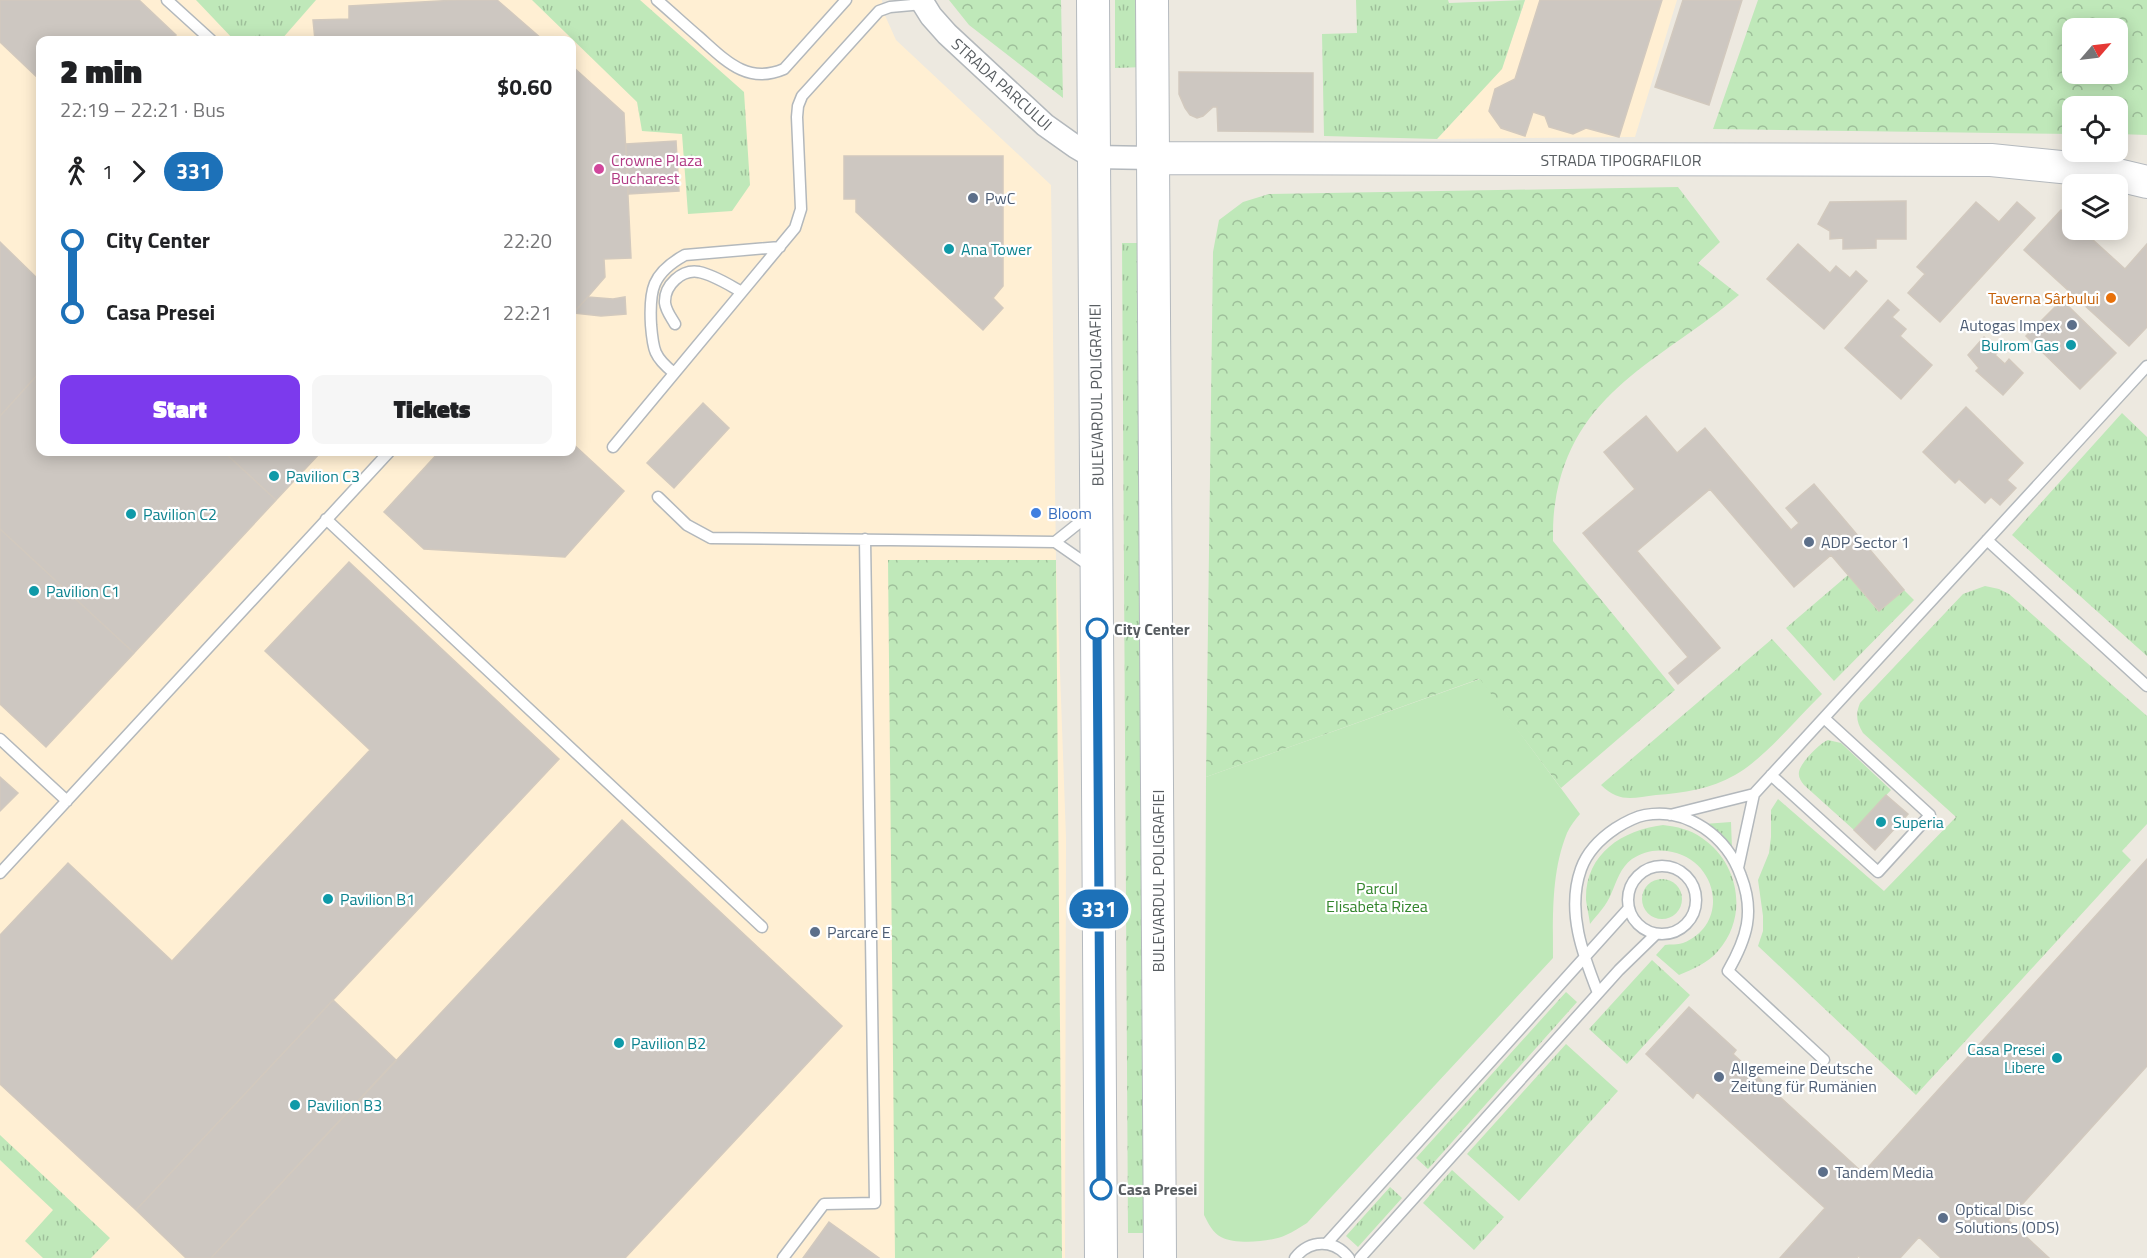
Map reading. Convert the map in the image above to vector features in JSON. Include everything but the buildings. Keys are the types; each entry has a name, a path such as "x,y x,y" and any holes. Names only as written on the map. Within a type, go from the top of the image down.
{"main road":[{"name":"BULEVARDUL POLIGRAFIEI","path":"1093,0 1101,1258"},
{"name":"BULEVARDUL POLIGRAFIEI","path":"1152,0 1160,1258"},
{"name":"STRADA TIPOGRAFILOR","path":"1153,158 1991,160 2101,171 2147,182"}],"street":[{"name":"STRADA PARCULUI","path":"922,2 947,34 1045,125 1094,157"},
{"name":"STRADA TIPOGRAFILOR","path":"1094,157 1153,158"}],"lane":[{"path":"167,0 207,36"},
{"path":"657,0 729,63 752,73 764,75 774,74 784,69 846,0"},
{"path":"613,447 795,228 801,209 797,117 802,96 879,11 922,2"},
{"path":"674,373 662,363 653,348 650,296 655,282 663,271 685,255 780,247"},
{"path":"675,324 668,313 666,296 671,284 684,274 701,273 742,292"},
{"path":"1738,868 1754,794 2147,366"},
{"path":"0,873 385,456"},
{"path":"658,497 687,525 711,538 1055,542 1097,571"},
{"path":"1055,542 1097,509"},
{"path":"326,519 762,927"},
{"path":"783,1258 824,1204 875,1203 866,539"},
{"path":"1987,540 2147,686"},
{"path":"1772,775 1878,872 1930,815 1824,718"},
{"path":"0,739 67,801"},
{"path":"1598,993 1584,958 1576,910 1581,869 1591,852 1604,836 1645,815 1669,815 1754,794"},
{"path":"1669,815 1692,821 1711,832 1728,848 1746,889 1747,931 1739,953 1728,971 1824,1060"},
{"path":"1656,866 1666,866 1686,875 1693,884 1696,906 1693,916 1686,925 1667,934 1656,934 1638,925 1629,908 1628,897 1631,886 1645,870 1656,866"},
{"path":"1327,1243 1629,908"},
{"path":"1360,1258 1598,993 1656,934"},
{"path":"1295,1258 1309,1245 1327,1243 1343,1251 1349,1258"}],"shaded area":[{"path":"0,0 882,0 883,11 896,40 1051,185 1056,560 1066,838 1065,1258 0,1258"},
{"path":"1525,0 1677,0 1635,137 1437,139 1502,68"}],"green space":[{"path":"196,0 316,0 284,36 230,36"},
{"path":"532,0 640,0 744,92 750,185 732,211 688,214 682,134 642,131 637,102 576,43 576,36 569,36"},
{"path":"949,0 1061,0 1063,98 969,25"},
{"path":"1115,0 1145,0 1146,67 1115,68"},
{"path":"1356,0 1448,0 1449,3 1525,0 1502,69 1437,139 1324,136 1322,34 1357,33"},
{"path":"1758,0 2147,0 2147,135 2128,134 2128,96 2062,96 2062,134 1713,129"},
{"path":"1678,187 1720,242 1698,263 1739,295 1651,360 1600,405 1580,433 1565,465 1553,518 1553,541 1675,690 1561,788 1479,679 1206,777 1213,252 1219,220 1243,202 1269,194"},
{"path":"1122,243 1138,243 1144,1233 1128,1233"},
{"path":"2122,413 2147,437 2147,656 2012,535"},
{"path":"888,560 1056,560 1062,1258 895,1258"},
{"path":"1848,575 1878,611 1904,590 1914,600 1834,681 1786,628"},
{"path":"1985,586 2009,594 2147,716 2147,824 2122,851 2131,860 1916,1095 1758,946 1763,931 1763,916 1758,880 1769,853 1771,810 1778,799 1884,891 1956,817 1863,733 1857,715 1860,703 1963,594"},
{"path":"1772,639 1822,694 1757,759 1726,780 1687,791 1627,798 1614,795 1601,785"},
{"name":"Parcul Elisabeta Rizea","path":"1480,679 1580,814 1567,833 1558,863 1554,895 1553,958 1307,1223 1289,1234 1254,1242 1235,1241 1221,1237 1213,1230 1204,1215 1206,777"},
{"path":"1828,740 1841,743 1891,790 1854,830 1804,785 1799,777 1800,768 1807,759"},
{"path":"1731,822 1732,849 1721,833 1704,824"},
{"path":"1663,825 1693,832 1715,849 1724,861 1736,891 1734,922 1728,937 1710,959 1679,975 1656,955 1665,945 1683,943 1698,934 1708,921 1713,907 1712,892 1707,877 1697,865 1684,856 1667,851 1644,853 1624,866 1607,902 1590,924 1586,900 1587,884 1592,870 1599,857 1609,847 1634,832"},
{"path":"1662,879 1676,885 1682,899 1676,913 1662,919 1648,913 1642,899 1648,885"},
{"path":"1652,960 1690,995 1627,1064 1589,1029"},
{"path":"1566,992 1577,1002 1428,1169 1416,1158"},
{"path":"1566,1044 1618,1091 1519,1201 1467,1154"},
{"path":"0,1135 110,1238 91,1258 43,1258 25,1241 53,1210 0,1160"},
{"path":"1452,1170 1504,1217 1474,1250 1423,1203"},
{"path":"1390,1187 1402,1198 1358,1247 1346,1236"}],"bus line":[{"name":"331","path":"1097,629 1101,1189"}],"place":[{"name":"Crowne Plaza Bucharest","path":"599,169"},
{"name":"PwC","path":"973,198"},
{"name":"Ana Tower","path":"949,249"},
{"name":"Taverna Sârbului","path":"2111,298"},
{"name":"Autogas Impex","path":"2072,325"},
{"name":"Bulrom Gas","path":"2071,345"},
{"name":"Pavilion C3","path":"274,476"},
{"name":"Bloom","path":"1036,513"},
{"name":"Pavilion C2","path":"131,514"},
{"name":"ADP Sector 1","path":"1809,542"},
{"name":"Pavilion C1","path":"34,591"},
{"name":"City Center","path":"1097,629"},
{"name":"Superia","path":"1881,822"},
{"name":"Pavilion B1","path":"328,899"},
{"name":"Parcare E","path":"815,932"},
{"name":"Pavilion B2","path":"619,1043"},
{"name":"Casa Presei Libere","path":"2057,1058"},
{"name":"Allgemeine Deutsche Zeitung für Rumänien","path":"1719,1077"},
{"name":"Pavilion B3","path":"295,1105"},
{"name":"Tandem Media","path":"1823,1172"},
{"name":"Casa Presei","path":"1101,1189"},
{"name":"Optical Disc Solutions (ODS)","path":"1943,1218"}]}
